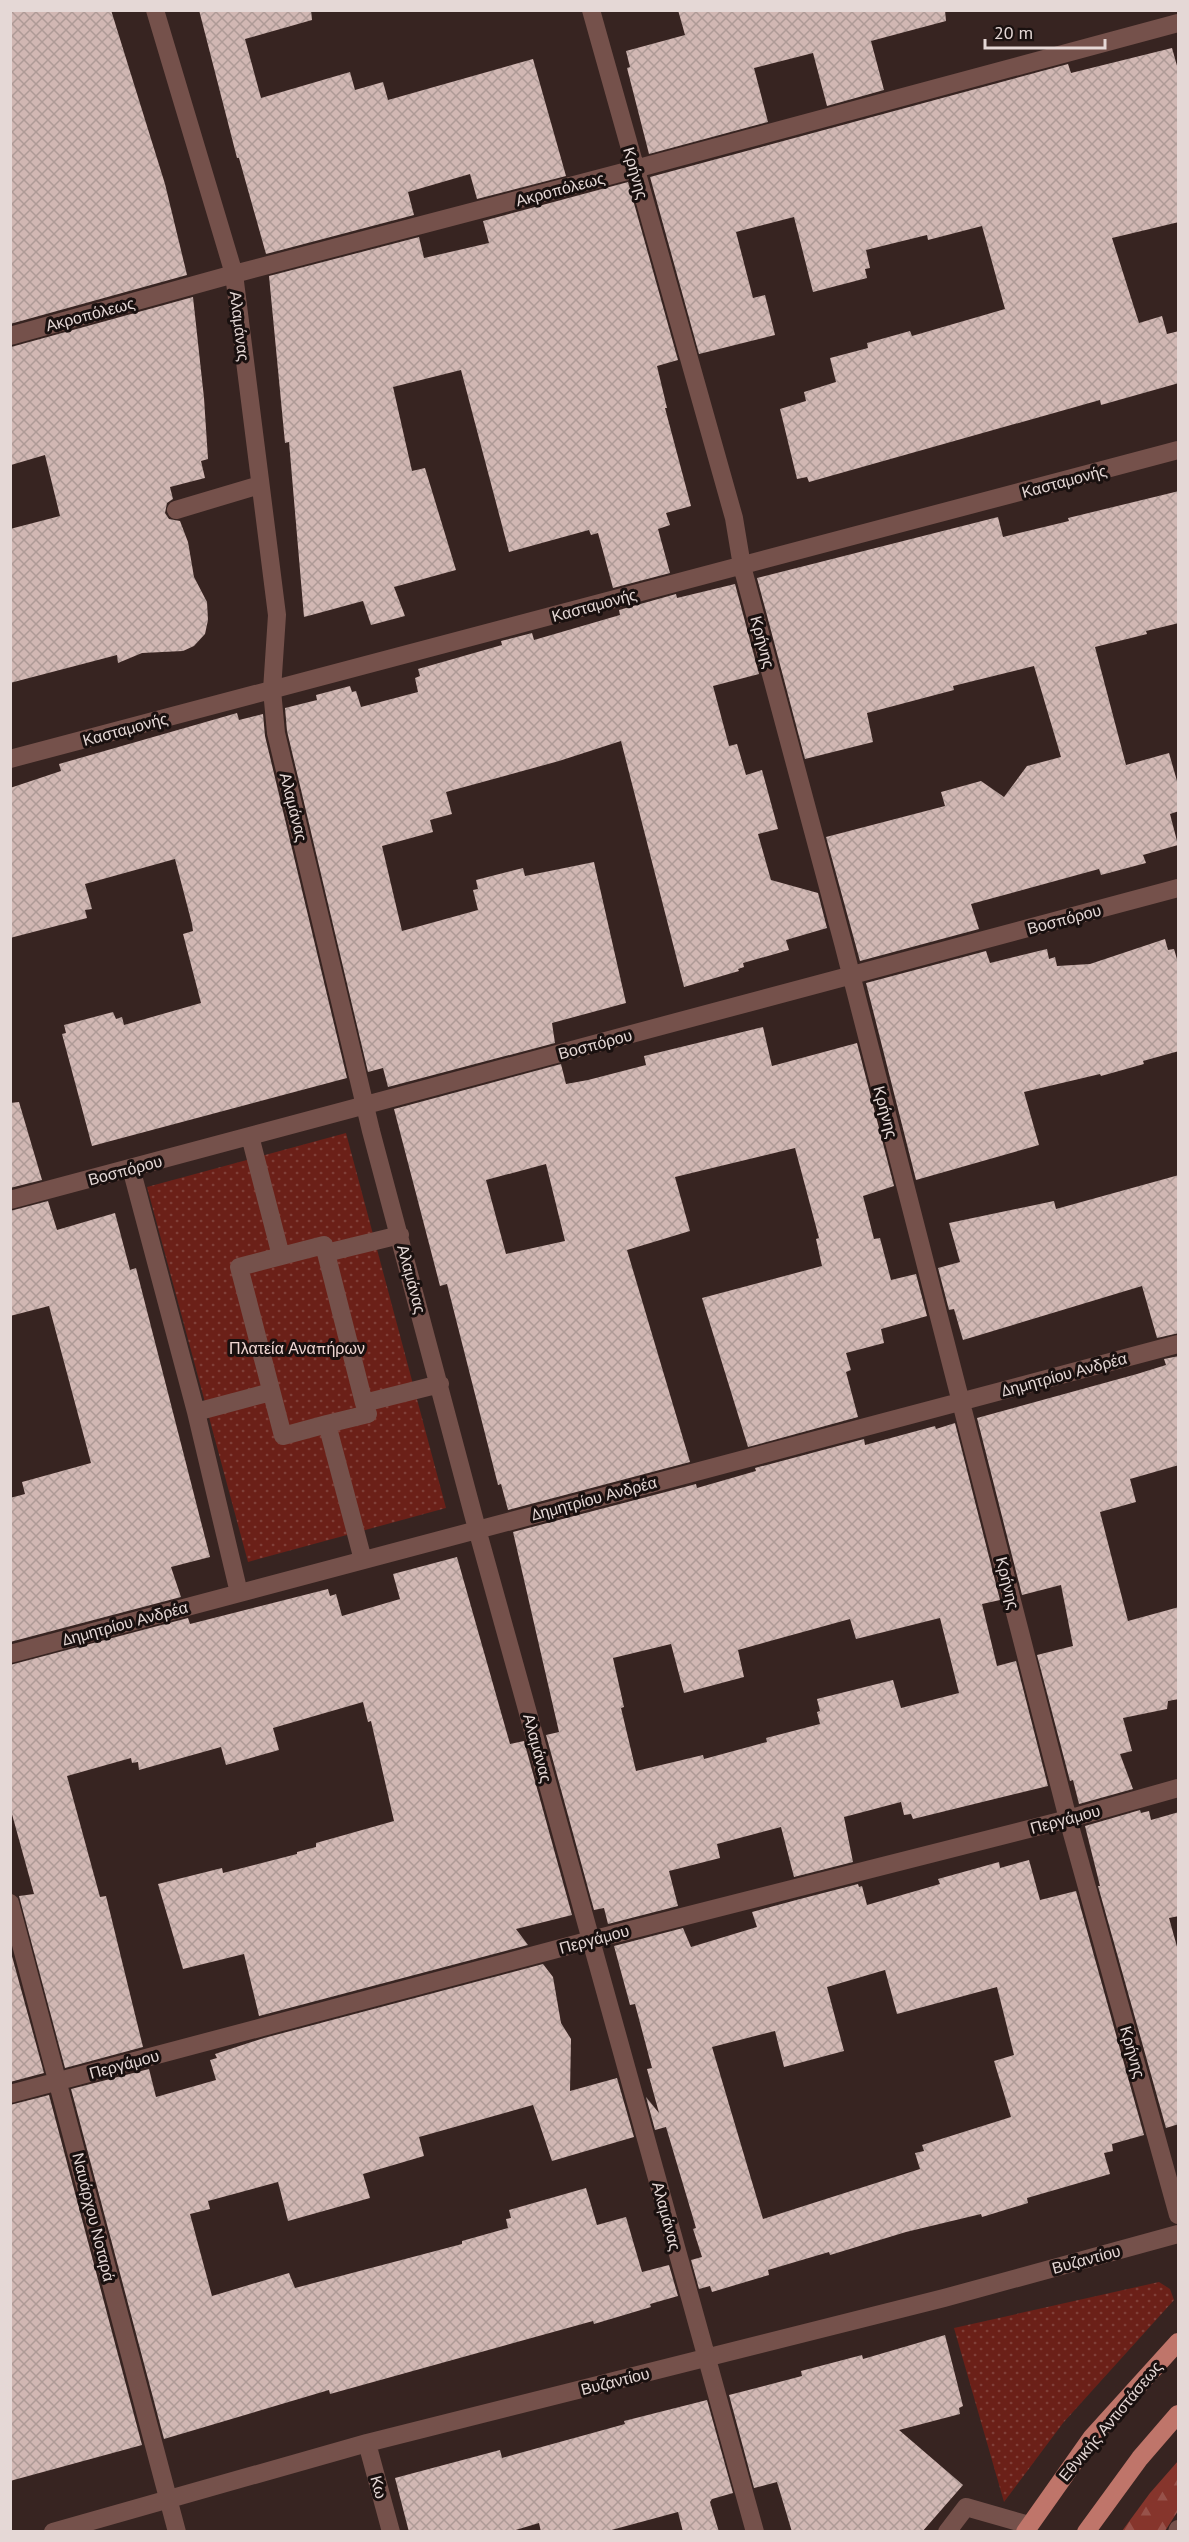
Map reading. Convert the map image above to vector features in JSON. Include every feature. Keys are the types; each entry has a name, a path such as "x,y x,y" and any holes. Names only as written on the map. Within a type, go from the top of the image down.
{"main road":[{"name":"Εθνικής Αντιστάσεως","path":"1027,2528 1092,2437 1179,2342"},
{"path":"1086,2532 1140,2458 1179,2414"}],"street":[{"name":"Αλαμάνας","path":"156,10 234,274 277,615 272,690 276,733 367,1105 371,1131 440,1383 477,1529 755,2532"},
{"name":"Κρήνης","path":"591,10 734,518 742,566 851,976 1068,1819 1179,2215"},
{"name":"Ακροπόλεως","path":"10,336 234,274 635,170 1179,23"},
{"name":"Κασταμονής","path":"10,759 1179,450"},
{"path":"177,510 260,485"},
{"name":"Βοσπόρου","path":"10,1200 1179,888"},
{"path":"250,1136 281,1256"},
{"path":"131,1168 196,1412 239,1593"},
{"path":"326,1254 400,1234"},
{"path":"324,1245 368,1414 283,1436 239,1267 281,1256 324,1245"},
{"name":"Δημητρίου Ανδρέα","path":"10,1654 1179,1344"},
{"path":"364,1403 440,1383"},
{"path":"196,1412 271,1392"},
{"path":"327,1424 363,1560"},
{"name":"Περγάμου","path":"10,2094 591,1940 1068,1819 1179,1788"},
{"name":"Ναυάρχου Νοταρά","path":"10,1903 177,2532"},
{"name":"Βυζαντίου","path":"53,2532 367,2443 944,2298 1179,2234"},
{"name":"Κω","path":"367,2443 391,2532"},
{"path":"948,2532 966,2507 1027,2528"}],"green space":[{"name":"Πλατεία Αναπήρων","path":"346,1133 446,1508 248,1562 147,1187"},
{"path":"1159,2282 1170,2289 1174,2300 1063,2423 1004,2502 954,2328"},
{"path":"1178,2461 1178,2511 1165,2531 1122,2531 1150,2493"}],"building":[{"path":"10,10 111,10 165,184 187,275 10,324"},
{"path":"199,10 311,10 312,20 245,39 261,98 350,72 355,90 383,82 388,100 533,59 566,176 477,199 470,174 408,192 414,215 266,254 239,158 237,158"},
{"path":"678,10 945,10 946,21 871,41 884,90 827,106 813,53 754,68 768,122 649,154 627,68 630,67 626,51 685,35"},
{"path":"1172,48 1179,73 1179,222 1112,238 1139,323 1162,316 1167,334 1179,331 1179,383 1101,405 1100,400 809,482 807,477 797,479 780,409 806,401 804,392 836,382 830,358 868,348 867,343 910,331 912,336 1005,309 982,226 928,240 927,235 866,250 870,268 865,269 867,278 813,292 794,217 736,232 753,298 765,295 775,335 699,354 650,177 1068,64 1071,73"},
{"path":"628,182 678,360 657,366 667,408 665,408 691,506 666,513 670,525 658,529 670,573 613,588 598,533 591,535 589,530 509,552 461,370 393,387 412,471 425,468 456,570 394,587 405,616 371,625 363,601 304,617 289,442 285,443 269,276 419,237 424,258 489,243 483,221"},
{"path":"193,297 208,459 201,461 205,478 170,487 173,499 167,503 165,513 169,519 180,521 188,542 194,577 207,602 208,620 205,634 194,646 183,651 142,653 118,663 117,655 10,683 10,529 60,516 45,455 11,465 11,347"},
{"path":"1179,491 1179,623 1095,647 1126,765 1169,753 1179,788 1179,811 1170,814 1178,845 1143,855 1146,863 1101,875 1099,869 971,904 979,929 860,961 826,837 945,806 941,792 981,781 1004,797 1027,766 1061,757 1034,666 953,686 954,690 867,713 873,742 805,759 757,578 998,517 1003,537 1069,521 1068,518"},
{"path":"735,584 759,674 713,686 729,746 737,744 746,775 762,770 778,829 758,834 771,880 818,893 827,928 786,940 789,950 743,963 744,967 738,969 739,971 684,987 621,741 559,761 446,792 452,814 430,820 433,832 382,846 402,931 478,910 473,890 478,889 476,880 523,868 525,876 594,862 626,1003 552,1023 555,1043 388,1087 383,1068 368,1072 287,731 285,708 317,700 316,695 350,686 352,692 356,691 361,707 418,692 415,678 420,676 418,669 502,645 501,641 532,633 534,640 620,615 619,610 676,594 677,598"},
{"path":"237,713 239,720 263,714 265,736 347,1078 92,1146 62,1034 66,1033 64,1025 113,1012 116,1019 122,1017 124,1025 201,1003 183,934 193,931 192,924 175,859 85,884 92,909 85,910 87,918 10,938 10,788 61,771 59,764"},
{"path":"1165,939 1168,950 1174,949 1179,966 1179,1051 1101,1076 1100,1074 1024,1092 1039,1145 916,1180 866,983 986,951 990,963 1047,949 1049,959 1055,957 1057,966 1090,964"},
{"path":"763,1027 772,1066 857,1043 894,1186 863,1196 874,1239 880,1238 891,1280 916,1274 927,1316 881,1329 884,1343 846,1353 851,1370 846,1372 858,1417 748,1447 702,1298 822,1266 816,1239 819,1238 795,1148 675,1177 690,1231 627,1250 690,1462 508,1510 501,1484 498,1485 447,1284 440,1286 394,1109 561,1064 566,1084 588,1080 646,1065 644,1056","holes":["546,1164 565,1241 506,1254 486,1180"]},
{"path":"19,1102 42,1180 10,1188 10,1103"},
{"path":"1179,1175 1179,1333 1157,1338 1142,1286 963,1340 954,1309 949,1310 938,1268 960,1262 949,1223 1054,1201 1056,1209"},
{"path":"48,1201 57,1230 115,1213 130,1270 136,1268 210,1557 171,1567 181,1597 10,1642 10,1498 25,1494 22,1482 91,1463 49,1306 10,1316 10,1211"},
{"path":"1179,1356 1179,1465 1130,1479 1136,1502 1100,1512 1128,1621 1179,1607 1179,1699 1168,1701 1167,1709 1123,1718 1132,1751 1120,1754 1133,1789 1079,1804 1073,1780 1070,1781 1037,1655 1073,1646 1061,1585 1022,1595 977,1418 1137,1374 1166,1365 1164,1359"},
{"path":"955,1423 1000,1600 982,1604 997,1666 1016,1661 1048,1786 913,1819 911,1814 904,1815 901,1802 844,1817 853,1862 794,1877 781,1827 717,1844 720,1858 669,1871 678,1906 608,1924 604,1908 594,1910 546,1735 559,1732 513,1532 696,1484 697,1488 756,1471 755,1468 864,1439 865,1445 935,1426 936,1429","holes":["940,1618 959,1693 901,1708 893,1680 817,1699 820,1724 766,1738 767,1742 704,1759 703,1755 636,1771 621,1708 624,1707 613,1658 671,1644 684,1693 744,1677 738,1650 850,1619 856,1639"]},
{"path":"457,1557 510,1744 524,1741 572,1915 516,1929 528,1945 259,2016 244,1954 183,1969 158,1884 222,1868 223,1873 297,1854 297,1852 316,1847 316,1843 394,1821 371,1721 368,1722 363,1702 273,1728 279,1750 226,1765 221,1747 139,1770 138,1762 132,1763 131,1758 67,1776 100,1897 106,1896 143,2047 65,2068 19,1896 34,1894 10,1807 10,1665 188,1618 190,1624 328,1589 330,1596 336,1594 342,1616 400,1599 393,1574"},
{"path":"1140,1810 1141,1813 1149,1811 1151,1820 1179,1812 1179,1916 1169,1918 1179,1954 1179,2124 1166,2128 1098,1886 1100,1886 1085,1826"},
{"path":"1029,1860 1040,1900 1076,1891 1144,2135 1112,2144 1113,2151 1104,2153 1110,2174 1027,2198 1028,2203 982,2217 981,2214 906,2232 830,2255 829,2252 768,2270 769,2275 712,2292 710,2286 699,2289 691,2260 702,2257 693,2229 696,2228 666,2127 655,2130 646,2097 659,2113 647,2069 652,2068 635,2004 630,2005 614,1946 683,1928 691,1947 757,1927 752,1912 858,1884 859,1887 862,1886 867,1905 940,1884 938,1879 999,1862 1000,1868","holes":["885,1970 897,2014 997,1987 1014,2055 994,2061 1011,2117 922,2145 924,2151 915,2153 920,2169 763,2219 712,2047 775,2031 784,2067 844,2051 827,1987"]},
{"path":"10,1949 44,2073 10,2082"},
{"path":"543,1964 553,1977 561,2023 571,2039 570,2091 617,2078 634,2137 552,2161 533,2105 419,2137 424,2156 363,2174 370,2198 288,2221 278,2182 208,2201 210,2209 190,2214 212,2296 289,2273 295,2288 462,2244 462,2241 508,2228 506,2219 511,2218 509,2210 586,2188 597,2225 626,2217 642,2272 669,2265 678,2296 650,2304 651,2307 594,2324 593,2321 330,2394 329,2390 164,2439 71,2089 149,2069 156,2097 216,2080 210,2060 217,2058 215,2054 264,2038"},
{"path":"49,2095 142,2445 10,2481 10,2105"},
{"path":"945,2335 963,2406 959,2408 960,2414 899,2430 963,2485 922,2532 792,2532 777,2482 754,2488 729,2395 802,2376 801,2371 862,2355 863,2359"},
{"path":"707,2400 733,2493 712,2499 710,2502 719,2532 683,2532 678,2512 604,2532 541,2532 539,2523 509,2532 409,2532 395,2478 500,2450 502,2458 625,2424 624,2421"}]}
